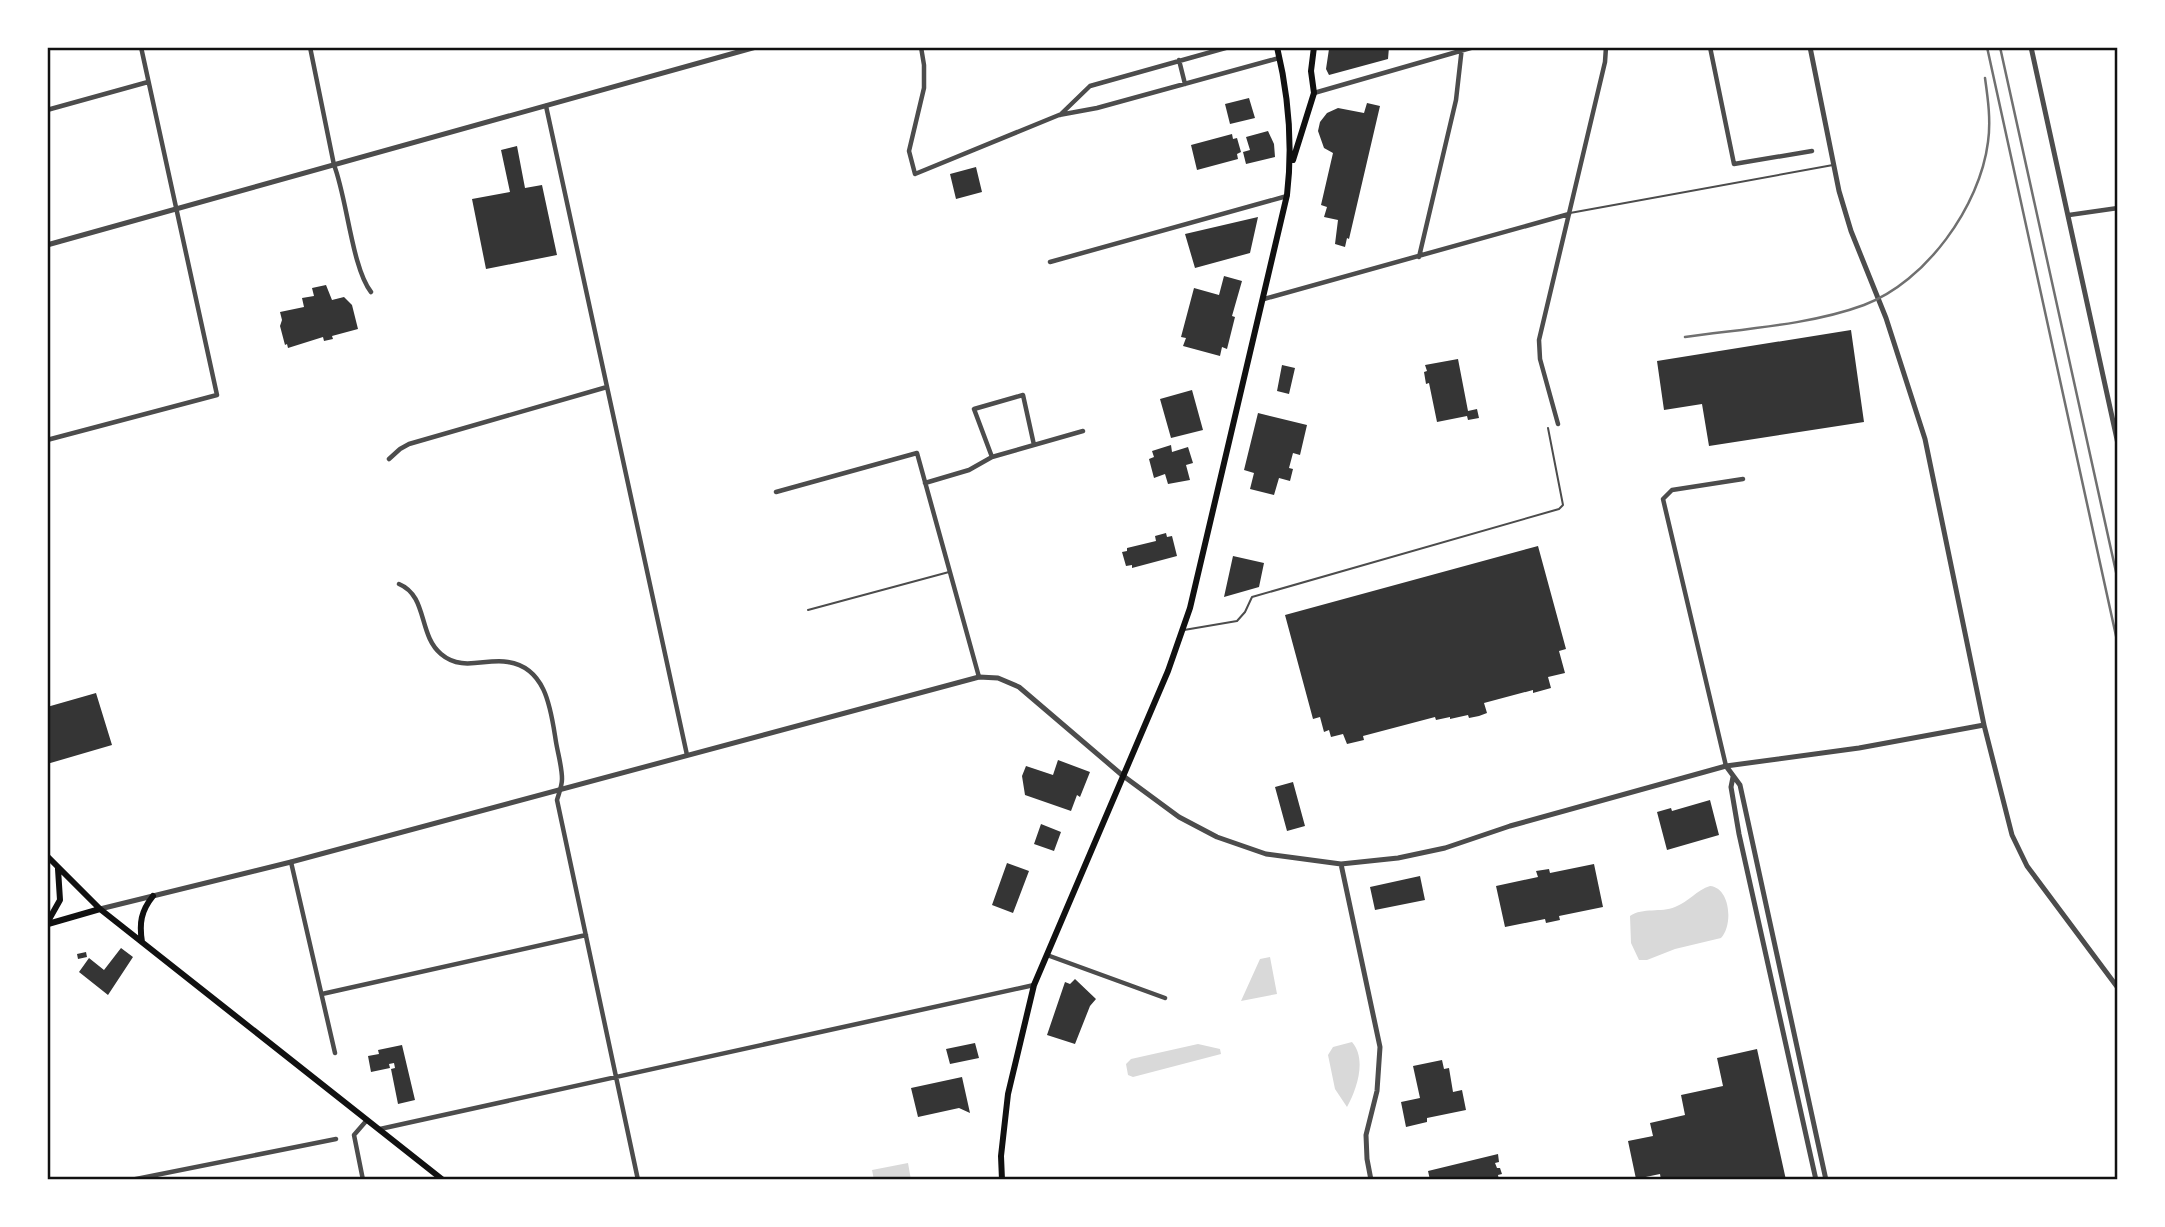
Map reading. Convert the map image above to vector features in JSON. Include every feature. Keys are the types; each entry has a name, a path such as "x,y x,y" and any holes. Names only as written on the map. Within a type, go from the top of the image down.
{"main road":[{"path":"1277,47 1290,117 1291,169"},
{"path":"1002,1180 1007,1094 1034,985 1183,630 1264,299 1291,169 1314,93 1311,71 1314,47"},
{"path":"47,856 100,909 443,1180"},
{"path":"47,924 60,900 58,867"},
{"path":"142,942 140,921 153,896"},
{"path":"47,924 100,909"}],"street":[{"path":"47,440 217,395 141,47"},
{"path":"310,47 334,165 341,183 361,275 371,292"},
{"path":"47,245 756,47"},
{"path":"921,47 923,88 909,151 915,173 1059,115 1097,108 1279,58"},
{"path":"1059,115 1090,86 1229,47"},
{"path":"1314,93 1474,47"},
{"path":"1558,424 1540,359 1539,340 1605,62 1606,47"},
{"path":"1710,47 1734,164 1812,151"},
{"path":"1810,47 1833,165 1851,231 1886,318 1925,439 1984,725 2012,835 2027,866 2118,988"},
{"path":"2031,47 2118,444"},
{"path":"1419,257 1456,100 1462,49"},
{"path":"1180,61 1185,84"},
{"path":"47,110 148,82"},
{"path":"546,106 687,755"},
{"path":"1050,262 1287,195"},
{"path":"2069,215 2118,208"},
{"path":"1264,299 1569,214"},
{"path":"389,459 409,444 607,387"},
{"path":"992,457 974,409 1023,396 1034,445"},
{"path":"925,483 969,470 992,457 1083,431"},
{"path":"776,492 917,453 979,677"},
{"path":"1743,479 1672,490 1663,499 1726,766 1740,785 1826,1180"},
{"path":"399,584 407,587 416,597 432,644 439,652 463,664 510,662 526,668 536,677 550,705 562,781 557,800 638,1180"},
{"path":"100,909 291,862 979,677 998,678 1019,687 1122,775 1179,817 1217,837 1278,856 1341,864 1398,858 1445,848 1510,826 1726,766 1860,748 1984,725"},
{"path":"1733,777 1731,787 1740,834 1816,1180"},
{"path":"291,862 335,1053"},
{"path":"1341,864 1380,1047 1377,1091 1366,1135 1371,1180"},
{"path":"321,994 586,935"},
{"path":"1046,955 1166,998"},
{"path":"379,1130 1034,985"},
{"path":"363,1180 354,1135 367,1120"},
{"path":"131,1180 336,1139"}],"lane":[{"path":"1569,214 1833,165"},
{"path":"1183,630 1237,621 1252,597 1559,509 1563,505 1548,428"},
{"path":"808,610 950,572"}],"shaded area":[{"path":"1710,886 1722,893 1728,908 1727,925 1721,938 1639,960 1631,943 1630,916 1675,907"},
{"path":"1270,957 1277,994 1241,1001 1260,959"},
{"path":"1352,1042 1357,1049 1360,1065 1357,1083 1347,1107 1335,1089 1328,1055 1333,1047"},
{"path":"1198,1044 1220,1049 1221,1054 1133,1077 1128,1075 1126,1064 1131,1059"},
{"path":"908,1163 911,1180 874,1180 872,1170"}],"building":[{"path":"1389,47 1388,59 1329,75 1326,69 1329,49"},
{"path":"1249,98 1255,118 1230,124 1225,104"},
{"path":"1367,103 1380,106 1345,247 1335,244 1338,220 1324,217 1327,207 1321,205 1333,153 1324,148 1318,131 1320,122 1327,113 1338,108 1364,113"},
{"path":"1268,131 1274,144 1275,157 1246,164 1243,152 1250,150 1246,137"},
{"path":"1232,134 1233,139 1237,138 1241,152 1237,154 1238,159 1197,170 1191,145"},
{"path":"517,146 525,188 542,185 557,255 486,269 472,199 510,192 501,150"},
{"path":"976,167 982,192 956,199 950,174"},
{"path":"1258,217 1250,253 1195,268 1185,234"},
{"path":"1224,276 1242,281 1232,316 1235,317 1227,349 1222,347 1220,356 1183,346 1186,338 1181,337 1194,288 1219,295"},
{"path":"326,285 332,300 344,297 352,305 358,329 332,336 333,339 324,341 323,337 288,348 280,326 280,312 304,307 302,298 314,296 312,288"},
{"path":"1851,330 1864,422 1709,446 1702,404 1664,410 1657,361"},
{"path":"1458,359 1468,411 1477,409 1479,418 1468,420 1467,416 1437,422 1429,383 1426,384 1425,365"},
{"path":"1282,365 1295,368 1289,394 1277,391"},
{"path":"1192,390 1203,430 1171,438 1160,399"},
{"path":"1258,413 1307,425 1300,455 1293,453 1289,468 1293,469 1290,481 1279,478 1274,495 1250,489 1254,473 1244,470"},
{"path":"1171,445 1172,452 1188,447 1193,463 1186,465 1190,480 1168,484 1165,474 1154,478 1149,459 1154,457 1152,451"},
{"path":"1166,533 1167,537 1172,536 1177,556 1132,568 1132,565 1126,566 1122,552 1127,551 1127,548 1156,541 1155,536"},
{"path":"1538,546 1566,649 1559,651 1565,673 1548,677 1551,688 1484,703 1487,713 1479,716 1436,720 1435,717 1363,736 1364,740 1347,744 1343,734 1331,737 1329,730 1324,732 1320,717 1313,719 1285,615"},
{"path":"1233,556 1264,563 1259,587 1224,597"},
{"path":"96,693 112,745 47,764 47,707"},
{"path":"1058,760 1090,772 1071,811 1025,795 1022,776 1026,766 1053,775"},
{"path":"1293,782 1305,826 1287,831 1275,787"},
{"path":"1710,800 1719,835 1667,850 1657,812 1671,808 1672,811"},
{"path":"1041,824 1061,832 1054,851 1034,844"},
{"path":"1007,863 1029,871 1013,913 992,905"},
{"path":"1594,864 1603,907 1559,916 1560,920 1546,923 1545,919 1505,927 1496,886 1538,877 1536,871 1549,869 1550,873"},
{"path":"1420,876 1425,900 1375,910 1370,887"},
{"path":"121,948 133,957 108,995 79,972 89,958 104,970"},
{"path":"86,952 87,957 78,959 77,954"},
{"path":"1075,979 1096,999 1090,1006 1075,1044 1047,1035 1065,982 1070,984"},
{"path":"975,1043 979,1058 950,1064 946,1049"},
{"path":"402,1045 415,1100 398,1104 391,1069 395,1068 394,1063 389,1064 390,1068 371,1072 368,1056 379,1054 378,1050"},
{"path":"1757,1049 1786,1180 1661,1180 1660,1174 1636,1179 1628,1141 1653,1136 1650,1123 1685,1115 1681,1095 1723,1086 1717,1058"},
{"path":"1442,1060 1444,1069 1449,1068 1453,1092 1462,1090 1466,1110 1427,1118 1427,1122 1406,1127 1401,1102 1420,1098 1413,1066"},
{"path":"962,1077 970,1113 959,1108 918,1117 911,1088"},
{"path":"1498,1154 1499,1162 1495,1163 1502,1174 1498,1175 1499,1180 1430,1180 1428,1171"}],"railway":[{"path":"1987,47 2118,645"},
{"path":"2000,47 2118,581"},
{"path":"1685,337 1776,326 1843,312 1887,294 1908,279 1946,239 1962,216 1974,191 1983,166 1989,134 1985,78"}]}
